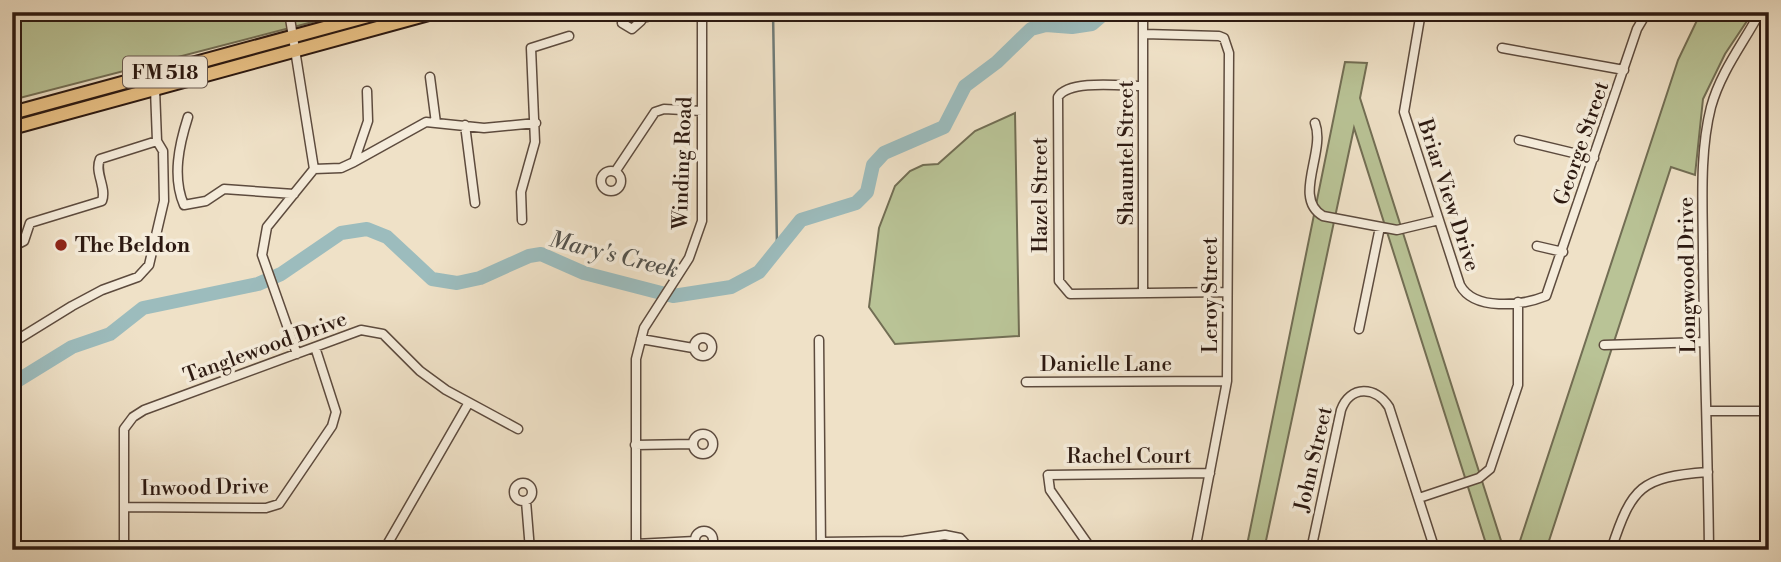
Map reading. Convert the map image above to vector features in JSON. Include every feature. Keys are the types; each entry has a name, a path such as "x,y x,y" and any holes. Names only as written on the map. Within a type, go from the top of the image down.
{"main road":[{"name":"FM 518","path":"12,113 383,12"},
{"name":"FM 518","path":"12,128 436,12"}],"street":[{"path":"289,12 314,169 267,227 262,255 297,354"},
{"path":"625,12 621,20 629,29 638,26 640,15 671,12"},
{"name":"Winding Road","path":"636,547 635,374 640,339 689,258 702,221 702,12"},
{"name":"Shauntel Street","path":"1143,12 1143,293"},
{"name":"Briar View Drive","path":"1421,12 1404,112 1466,296 1478,302 1518,302 1546,296 1550,286"},
{"name":"George Street","path":"1550,286 1637,29 1647,12"},
{"name":"Longwood Drive","path":"1709,550 1703,183 1711,108 1724,73 1760,12"},
{"name":"Leroy Street","path":"1144,34 1212,34 1224,38 1229,53 1227,382 1195,550"},
{"path":"522,220 521,192 529,173 536,123 531,48 569,36"},
{"path":"1502,48 1624,70"},
{"path":"430,77 436,122"},
{"name":"Hazel Street","path":"1143,86 1073,86 1062,91 1058,103 1059,281 1070,294 1143,293"},
{"path":"12,343 82,301 138,277 149,265 164,201 163,151 157,141 155,89"},
{"path":"354,162 368,121 368,91"},
{"path":"615,172 654,112 664,109 702,111"},
{"path":"188,117 178,150 180,194 184,205 206,201 224,189 294,194"},
{"path":"314,169 341,168 426,122 484,128 536,123"},
{"path":"1315,123 1320,142 1308,196 1310,204 1323,216 1380,228 1406,229 1439,220"},
{"path":"465,125 475,203"},
{"path":"1519,140 1594,158"},
{"path":"12,247 24,241 30,223 102,201 105,196 98,168 100,159 157,141"},
{"path":"1359,329 1380,228"},
{"path":"1537,246 1563,252"},
{"path":"1143,293 1227,292"},
{"path":"1435,550 1419,498 1479,478 1490,469 1518,385 1518,302"},
{"name":"Tanglewood Drive","path":"124,550 124,429 133,417 144,410 361,330 383,334 420,371 468,404 518,429"},
{"path":"640,339 693,348"},
{"path":"819,340 821,546 956,536 971,550"},
{"path":"1604,345 1704,342"},
{"name":"Inwood Drive","path":"124,506 266,508 279,504 332,426 336,412 315,347"},
{"name":"Danielle Lane","path":"1026,382 1227,382"},
{"name":"John Street","path":"1311,550 1340,410 1349,396 1366,390 1377,394 1389,407 1419,498"},
{"path":"384,550 468,404"},
{"path":"1707,411 1769,411"},
{"path":"635,445 692,444"},
{"path":"1612,550 1626,510 1643,486 1668,475 1708,472"},
{"name":"Rachel Court","path":"1092,550 1051,490 1048,475 1210,473"},
{"path":"526,501 530,550"},
{"path":"938,536 938,550"},
{"path":"636,547 695,541"}],"green space":[{"path":"12,12 351,12 12,100"},
{"path":"1701,12 1753,12 1725,54 1703,99 1695,175 1671,167 1546,550 1517,550 1678,60"},
{"path":"1345,62 1367,63 1360,98 1504,550 1488,550 1354,128 1264,550 1246,550"},
{"path":"1015,113 1019,336 895,344 869,307 879,228 895,186 910,171 923,165 938,164 975,131"}],"waterway":[{"path":"773,12 777,247"},
{"name":"Mary's Creek","path":"12,384 72,347 110,334 143,308 258,284 281,274 341,233 367,229 387,237 432,279 457,283 480,278 529,256 541,254 584,273 673,296 731,287 759,272 801,220 856,203 867,192 873,165 884,153 944,127 965,86 997,62 1031,29 1046,25 1072,27 1092,24 1106,12"}],"place":[{"name":"The Beldon","path":"61,245"}]}
